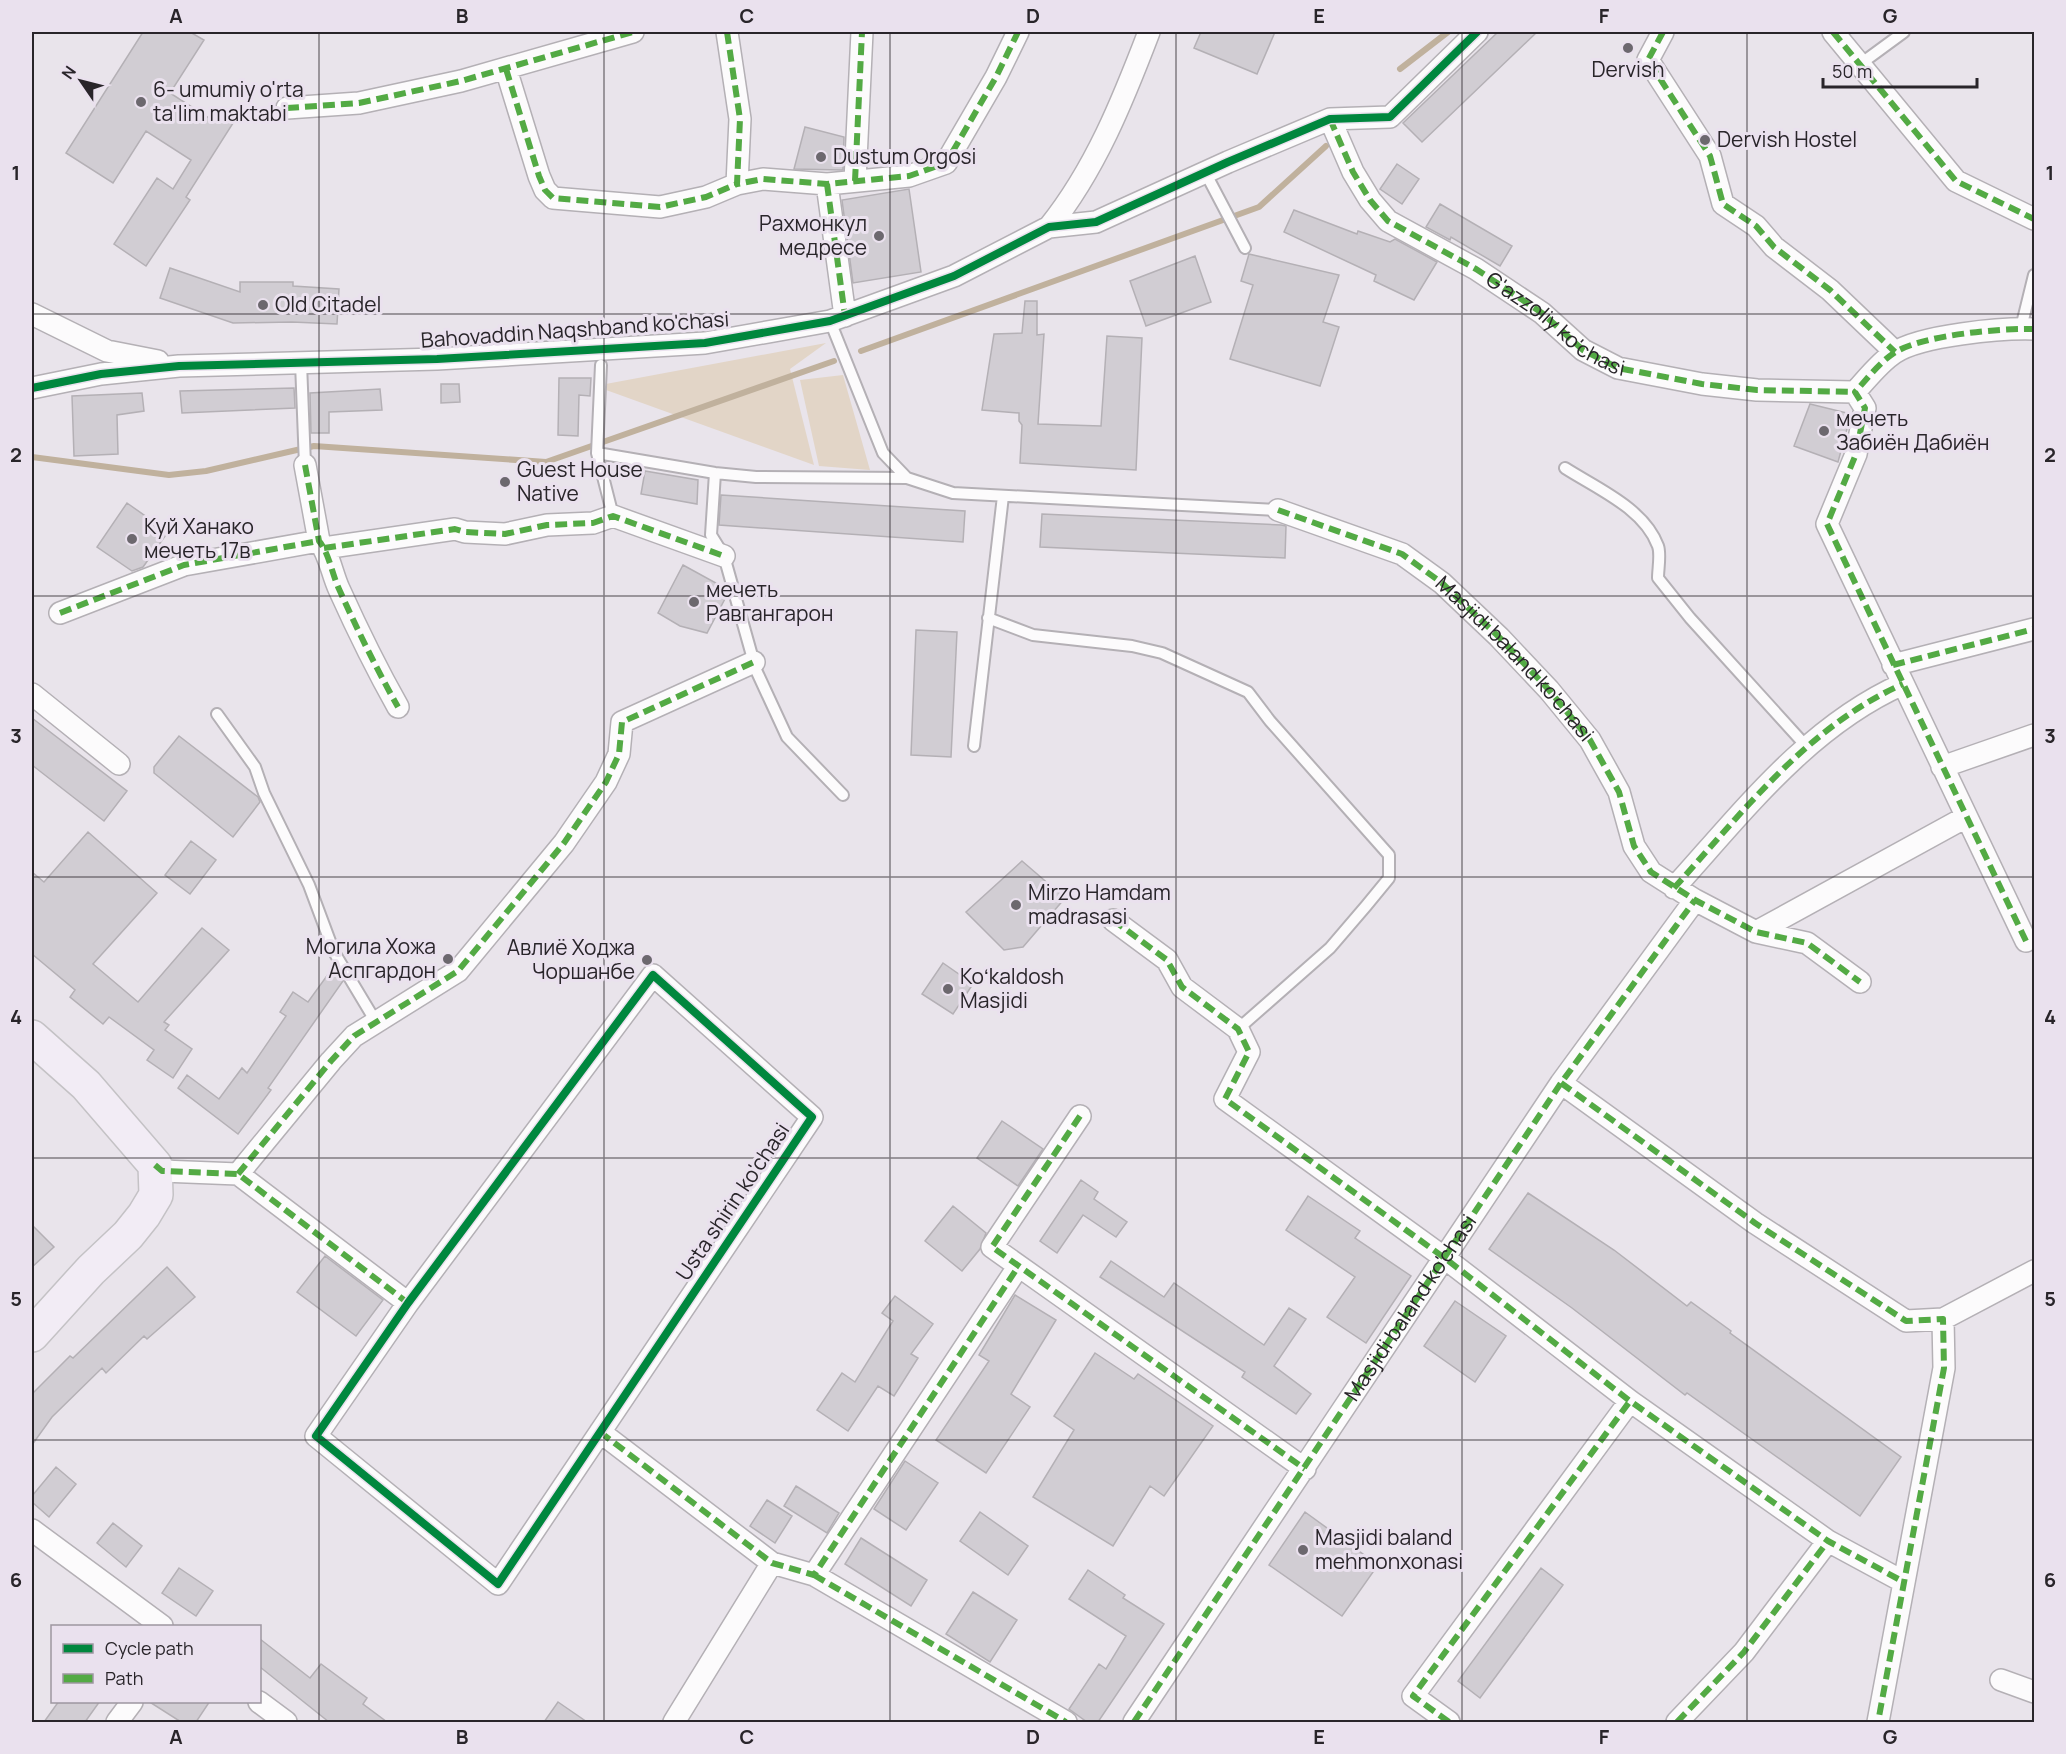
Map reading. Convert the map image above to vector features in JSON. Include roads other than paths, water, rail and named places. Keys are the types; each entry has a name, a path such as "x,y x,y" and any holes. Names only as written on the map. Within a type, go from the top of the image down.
{"main road":[{"path":"32,1037 86,1085 155,1165 156,1195 128,1235 91,1270 32,1335"}],"street":[{"path":"287,108 359,103 506,69 633,32"},
{"path":"727,32 740,119 737,184"},
{"path":"855,181 862,32"},
{"path":"506,69 545,190 554,198 660,207 706,197 737,184 763,178 827,184 909,176 946,163 996,77 1018,32"},
{"name":"Bahovaddin Naqshband ko'chasi","path":"1049,227 1070,201 1120,108 1149,32"},
{"name":"Bahovaddin Naqshband ko'chasi","path":"32,388 101,374 179,366 437,359 705,343 838,318 954,276 1049,227 1096,222 1205,172 1330,119 1390,117 1478,32"},
{"path":"1663,32 1648,60 1710,156 1723,204 1756,226 1774,247 1830,290 1895,352"},
{"path":"1833,32 1956,181 2034,219"},
{"name":"G'azzoliy ko'chasi","path":"1330,119 1353,172 1370,200 1388,221 1476,269 1533,307 1583,350 1618,368 1692,383 1757,390 1855,392"},
{"path":"827,184 838,318"},
{"name":"Bahovaddin Naqshband ko'chasi","path":"32,314 107,351 179,366"},
{"path":"2026,941 1827,524 1856,454 1865,408 1855,392 1895,352 1959,335 2028,328"},
{"path":"304,456 321,544 328,566 374,666 398,707"},
{"name":"Masjidi baland ko'chasi","path":"1278,510 1402,554 1442,583 1499,637 1549,690 1590,740 1619,792 1634,846 1651,872 1674,888 1756,932 1807,943 1860,982"},
{"path":"60,613 184,565 321,544 455,529 465,532 505,534 547,525 593,523 614,516 724,556"},
{"path":"1674,888 1806,746 1879,695 1898,675 2034,629"},
{"path":"238,1174 354,1036 458,971 564,843 606,782 619,754 622,722 754,662"},
{"path":"32,694 118,764"},
{"path":"1942,767 2034,735"},
{"path":"1756,932 1966,817"},
{"name":"Masjidi baland ko'chasi","path":"1134,1722 1446,1259 1561,1083 1695,900"},
{"path":"1113,920 1167,960 1182,987 1238,1029 1249,1052 1226,1098 1446,1259 1630,1401 1828,1540 1902,1581"},
{"name":"Usta shirin ko'chasi","path":"653,975 812,1117 600,1432 498,1584 316,1436 408,1303 653,975"},
{"path":"1561,1083 1755,1223 1906,1321 1943,1319 2034,1271"},
{"path":"1080,1116 992,1247 1018,1268 1305,1469"},
{"path":"155,1165 162,1171 238,1174 408,1303"},
{"path":"814,1575 1018,1268"},
{"path":"1878,1722 1902,1581 1944,1368 1943,1319"},
{"path":"1449,1722 1413,1696 1630,1401"},
{"path":"600,1432 772,1563 814,1575 1066,1722"},
{"path":"32,1530 161,1625"},
{"path":"1677,1722 1744,1652 1828,1540"},
{"path":"674,1722 772,1563"},
{"path":"2001,1680 2034,1692"},
{"path":"117,1722 131,1703"},
{"path":"261,1703 286,1722"}],"lane":[{"path":"1859,65 1904,32"},
{"path":"1205,172 1245,248"},
{"path":"2028,328 2034,275"},
{"path":"838,318 883,453 908,478"},
{"path":"301,363 304,456"},
{"path":"601,364 597,448 614,516"},
{"path":"597,448 715,473 756,477 908,478 954,493 1278,510"},
{"path":"1565,468 1633,512 1650,530 1659,547 1658,578 1690,618 1806,746"},
{"path":"715,473 711,535 724,556 754,662 788,737 843,795"},
{"path":"974,746 1003,495"},
{"path":"988,618 1033,635 1132,646 1162,653 1248,692 1270,721 1389,855 1389,878 1330,948 1238,1029"},
{"path":"217,714 255,767 264,793 309,885 334,952 376,1022"}],"waterway":[{"path":"1400,69 1448,32"},
{"path":"861,351 1259,207 1326,146"},
{"path":"32,457 169,475 206,471 314,446 546,462 834,361"}],"place":[{"name":"Dervish","path":"1628,48"},
{"name":"6- umumiy o'rta ta'lim maktabi","path":"141,102"},
{"name":"Dervish Hostel","path":"1705,140"},
{"name":"Dustum Orgosi","path":"821,157"},
{"name":"Рахмонкул медресе","path":"879,236"},
{"name":"Old Citadel","path":"263,305"},
{"name":"мечеть Забиён Дабиён","path":"1824,431"},
{"name":"Guest House Native","path":"505,482"},
{"name":"Куй Ханако мечеть 17в","path":"132,539"},
{"name":"мечеть Равгангарон","path":"694,602"},
{"name":"Mirzo Hamdam madrasasi","path":"1016,905"},
{"name":"Могила Хожа Аспгардон","path":"448,959"},
{"name":"Авлиё Ходжа Чоршанбе","path":"647,960"},
{"name":"Koʻkaldosh Masjidi","path":"948,989"},
{"name":"Masjidi baland mehmonxonasi","path":"1303,1550"}]}
